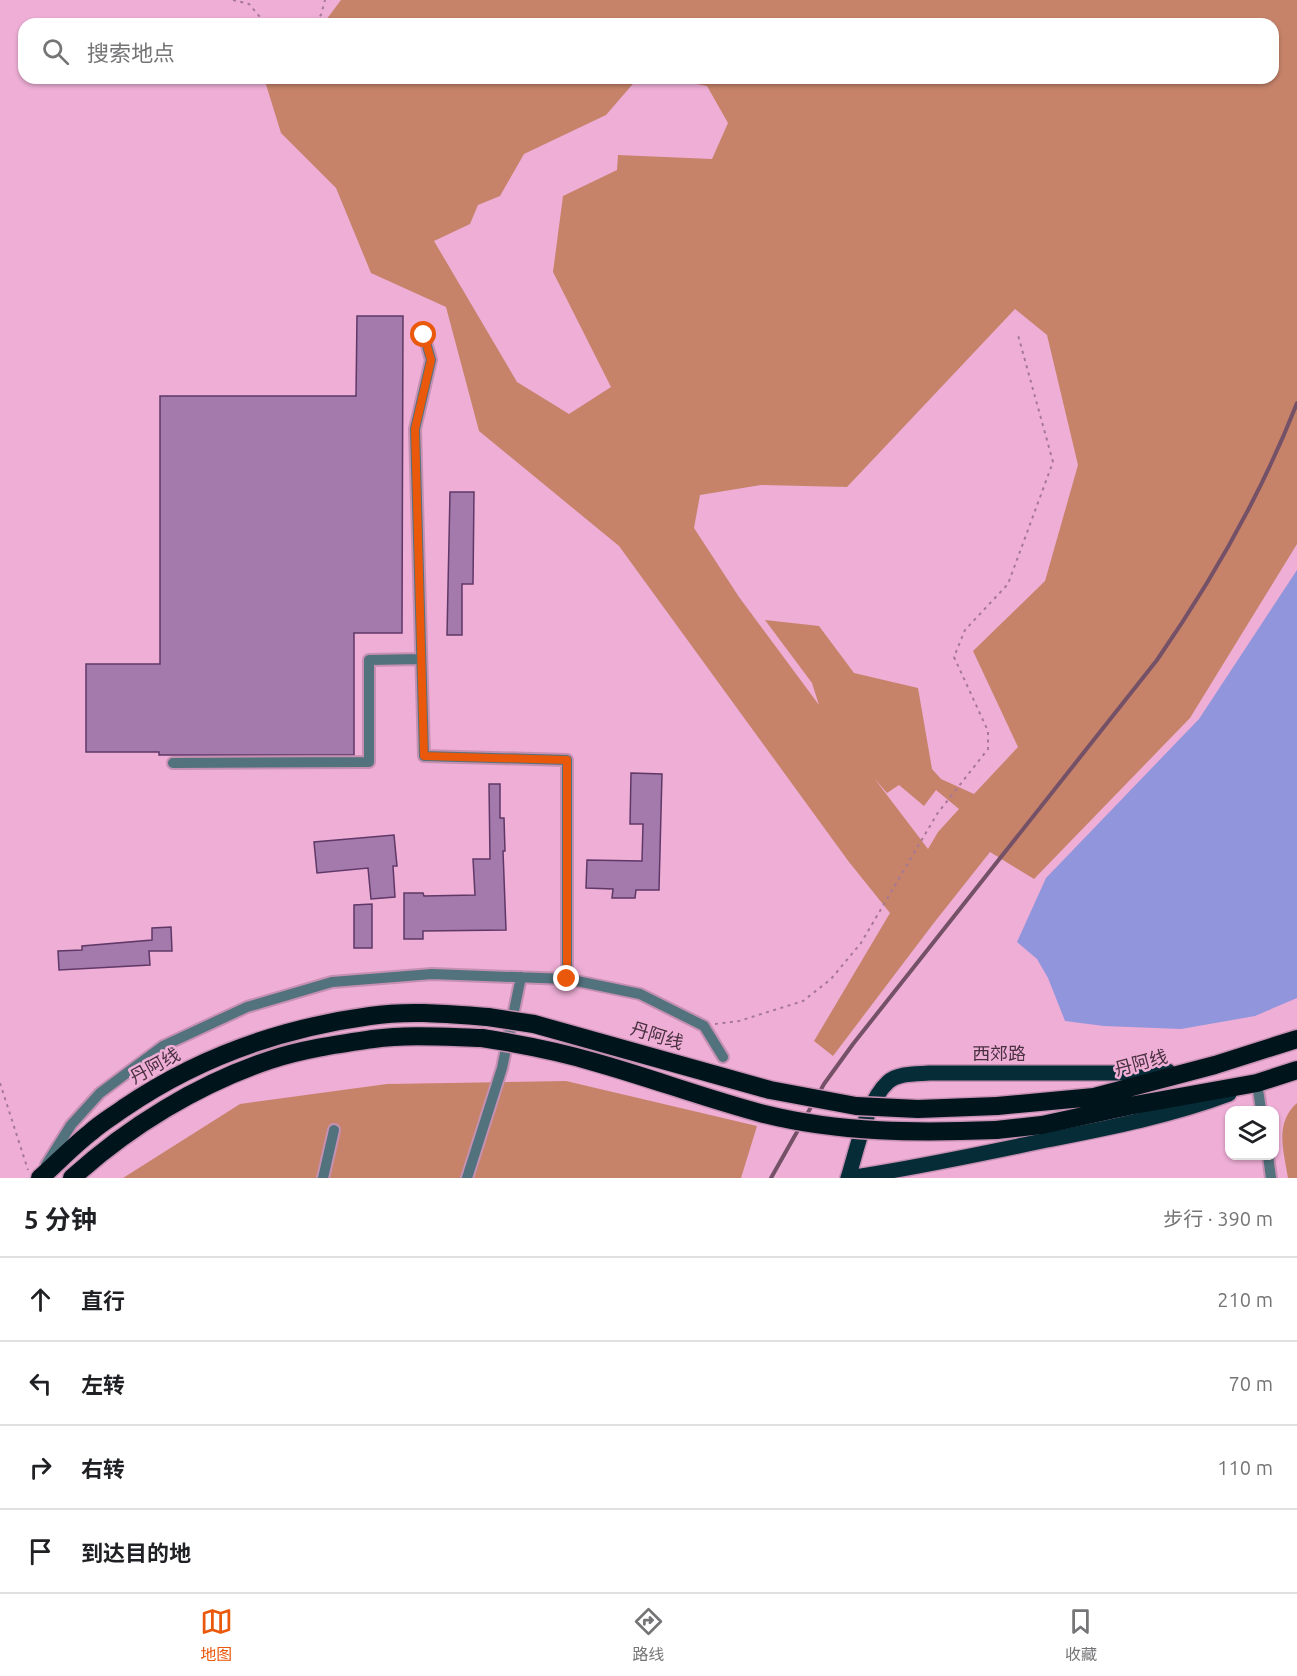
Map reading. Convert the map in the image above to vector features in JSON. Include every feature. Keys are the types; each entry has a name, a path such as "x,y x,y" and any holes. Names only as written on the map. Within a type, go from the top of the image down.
{"highway":[{"name":"丹阿线","path":"39,1178 92,1131 148,1092 212,1059 266,1038 371,1016 431,1013 488,1017 534,1024 770,1090 856,1106 918,1108 997,1106 1094,1097 1215,1065 1297,1037"},
{"path":"72,1178 101,1151 154,1116 219,1080 271,1059 317,1048 375,1039 431,1036 482,1038 530,1046 593,1061 766,1114 850,1129 916,1133 996,1130 1042,1125 1129,1106 1257,1083 1297,1081"},
{"path":"1257,1083 1297,1070"}],"main road":[{"name":"西郊路","path":"848,1178 866,1121 877,1095 889,1081 903,1075 1154,1073 1215,1065"},
{"path":"848,1178 910,1169 1127,1124 1202,1104 1257,1083"}],"street":[{"path":"424,335 431,360 415,429 424,756 567,760 567,979"},
{"path":"172,763 369,762 369,660 421,659"},
{"path":"39,1178 71,1125 100,1094 163,1046 247,1007 332,982 432,974 567,979 640,994 704,1026 723,1057"},
{"path":"467,1178 502,1068 520,977"},
{"path":"1257,1083 1260,1106"},
{"path":"323,1178 334,1130"},
{"path":"1269,1160 1271,1178"}],"path":[{"path":"233,0 249,4 261,18"},
{"path":"316,18 321,15 325,0"},
{"path":"704,1026 739,1021 803,1000 831,979 861,943 937,814 988,749 988,730 954,657 965,630 1008,584 1053,462 1018,335"},
{"path":"0,1083 31,1178"}],"shaded area":[{"path":"341,0 1297,0 1297,544 1190,718 1034,879 990,852 833,1056 814,1041 890,913 849,862 619,546 479,431 446,307 371,273 336,188 281,133 266,84 633,84 606,115 524,154 500,196 478,205 470,224 434,241 517,382 569,414 611,387 553,272 563,196 617,170 618,155 712,159 728,123 707,86 696,84 1279,84 1279,18 328,18","holes":["1015,309 1047,335 1078,465 1045,581 973,651 1018,747 974,794 941,779 932,769 918,688 854,673 819,626 765,620 812,683 819,705 739,597 694,528 700,495 761,485 847,487","874,778 887,793 899,785 924,806 936,790 959,809 938,832 928,849"]},
{"path":"566,1081 757,1126 741,1178 123,1178 240,1104 387,1084"},
{"path":"1297,1103 1297,1178 1288,1178 1283,1148 1283,1129 1285,1120"}],"water":[{"path":"1297,570 1297,998 1255,1016 1181,1029 1104,1026 1065,1021 1048,978 1037,959 1017,942 1046,878 1199,719"}],"building":[{"path":"357,316 403,316 402,633 354,633 354,755 159,755 159,752 86,752 86,664 160,664 160,396 356,396"},
{"path":"450,492 474,492 473,584 462,584 462,635 447,635"},
{"path":"631,773 662,774 659,890 636,890 635,898 612,898 613,889 586,888 587,860 642,861 643,824 630,824"},
{"path":"489,784 500,784 500,818 504,818 506,930 423,931 423,939 404,939 404,893 423,893 424,896 475,895 473,859 490,859"},
{"path":"394,835 397,866 393,866 395,897 371,899 368,868 317,873 314,842"},
{"path":"372,904 372,948 354,948 354,905"},
{"path":"171,927 172,951 149,951 150,965 59,970 58,951 82,950 82,946 152,940 152,928"}],"railway":[{"path":"771,1178 824,1084 853,1044 1157,660 1235,536 1268,471 1297,403"}],"route":[{"path":"424,335 431,360 415,429 424,756 567,760 567,979"}]}
